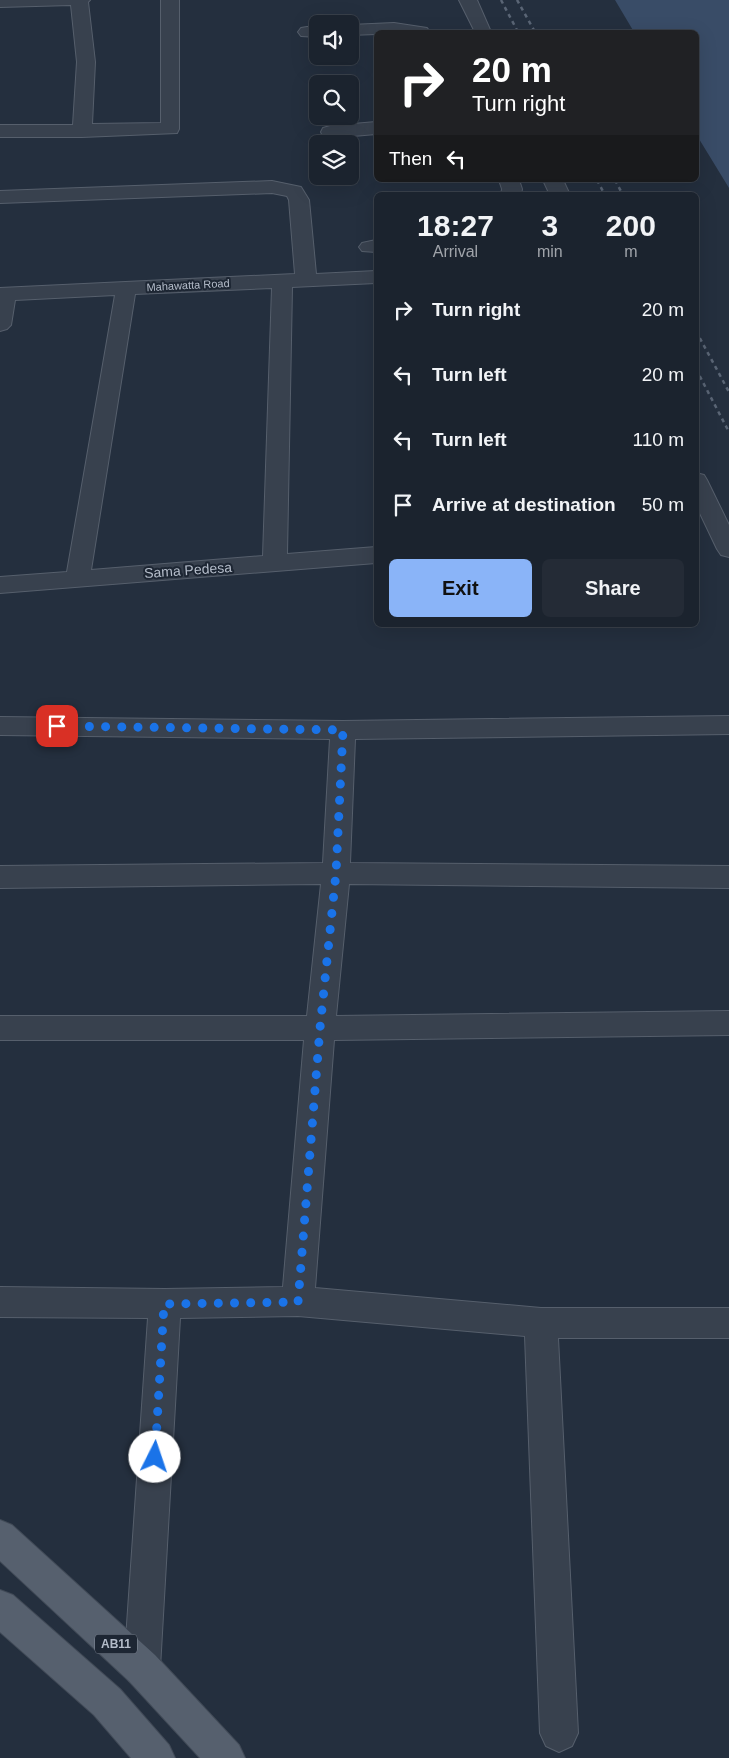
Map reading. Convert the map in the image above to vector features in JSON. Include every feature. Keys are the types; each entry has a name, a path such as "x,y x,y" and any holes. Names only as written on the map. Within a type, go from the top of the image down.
{"main road":[{"name":"AB11","path":"0,1538 142,1668 226,1758"},
{"path":"0,1608 107,1702 156,1758"}],"street":[{"path":"0,2 80,0 86,62 82,131"},
{"path":"0,131 170,129 170,0"},
{"path":"468,0 482,30"},
{"path":"359,30 394,28 408,30"},
{"path":"330,132 374,128"},
{"path":"0,196 272,187 294,190 299,200 306,279"},
{"name":"Mahawatta Road","path":"3,294 374,277"},
{"path":"275,564 282,281"},
{"path":"78,578 126,288"},
{"path":"0,326 3,294"},
{"path":"699,493 707,528 729,549"},
{"name":"Sama Pedesa","path":"0,585 374,555"},
{"path":"0,726 343,730 729,726"},
{"path":"298,1302 320,1028 336,873 343,730"},
{"path":"0,876 336,873 729,877"},
{"path":"0,1028 320,1028 729,1023"},
{"path":"0,1302 164,1304 298,1302 541,1323 729,1324"},
{"path":"142,1668 164,1304"},
{"path":"541,1323 559,1733"}],"water":[{"path":"615,0 729,0 729,188 699,139 699,30 633,30"}],"railway":[{"path":"501,0 517,30"},
{"path":"517,0 534,30"},
{"path":"598,182 603,192"},
{"path":"616,182 621,192"},
{"path":"699,337 729,392"},
{"path":"699,375 729,432"}],"route":[{"path":"57,726 343,730 336,873 320,1028 298,1302 164,1304 155,1457"}]}
